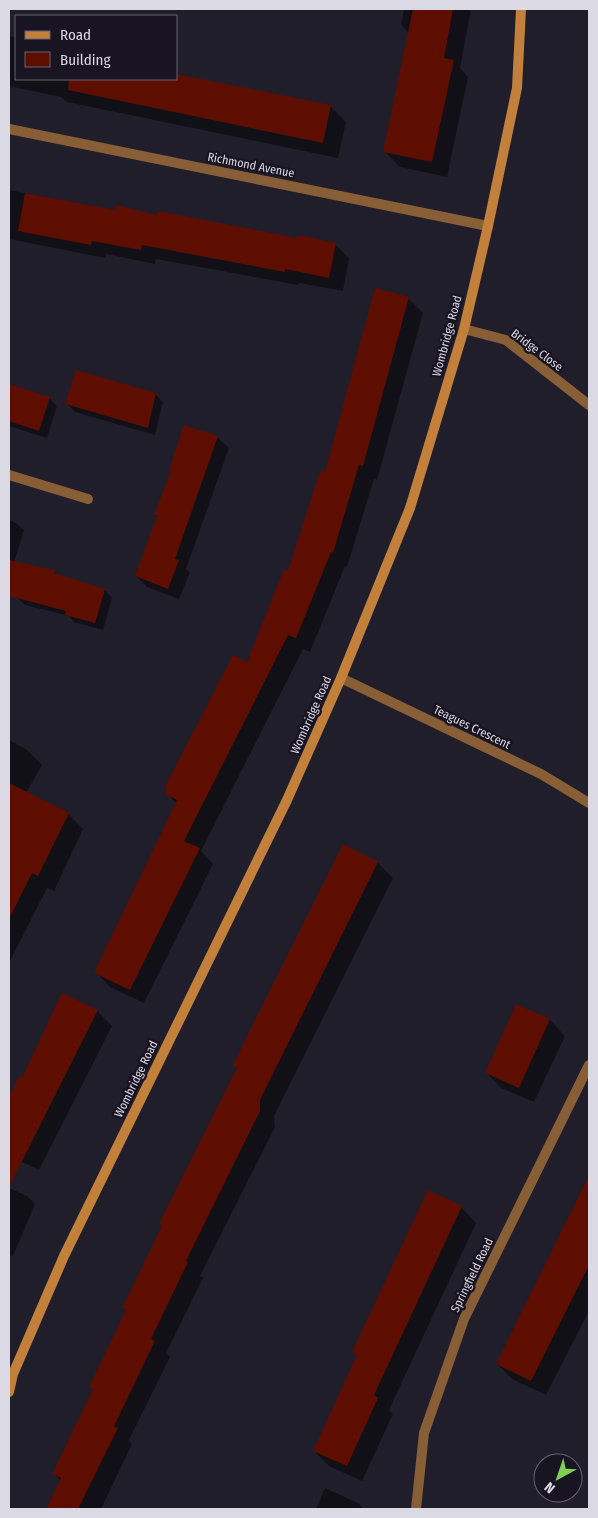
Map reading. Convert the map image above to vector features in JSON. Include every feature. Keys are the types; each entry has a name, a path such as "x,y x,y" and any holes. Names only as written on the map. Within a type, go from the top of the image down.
{"street":[{"name":"Wombridge Road","path":"9,1392 13,1374 64,1256 288,800 341,678 410,508 464,329 488,226 516,88 521,9"},
{"name":"Richmond Avenue","path":"9,129 488,226"},
{"name":"Bridge Close","path":"464,329 506,340 589,405"},
{"path":"9,475 88,499"},
{"name":"Teagues Crescent","path":"341,678 541,774 589,803"},
{"name":"Springfield Road","path":"416,1509 424,1433 464,1319 589,1065"}],"building":[{"path":"413,9 453,9 444,58 454,60 432,162 383,152"},
{"path":"178,74 331,105 323,143 68,90 69,80 178,80"},
{"path":"25,193 115,210 116,205 157,215 158,211 297,238 298,235 336,243 329,278 285,269 285,272 142,245 141,250 92,241 91,245 18,231"},
{"path":"375,288 409,297 363,466 359,465 333,553 331,552 296,638 288,635 184,841 200,848 130,990 94,973 177,800 166,795 166,785 233,655 247,662 284,569 288,571 320,471 325,472"},
{"path":"76,370 156,393 148,428 65,404"},
{"path":"9,384 50,397 39,431 9,421"},
{"path":"184,425 218,436 175,559 179,560 168,589 135,576 157,516 154,515 171,471 169,470"},
{"path":"9,560 54,570 54,573 105,589 95,623 65,615 66,611 9,596"},
{"path":"9,783 69,813 38,876 32,873 9,919"},
{"path":"343,844 378,862 260,1100 260,1111 186,1261 188,1262 151,1339 155,1341 114,1426 118,1428 78,1509 46,1509 61,1478 52,1474 93,1389 89,1387 126,1310 122,1308 162,1226 159,1224 237,1068 233,1066 248,1034"},
{"path":"62,993 98,1010 9,1187 9,1098 19,1076 22,1077"},
{"path":"516,1004 550,1019 519,1088 485,1073"},
{"path":"589,1175 589,1265 531,1381 496,1364"},
{"path":"428,1190 462,1206 374,1395 378,1398 347,1466 313,1451 357,1355 352,1352"}]}
